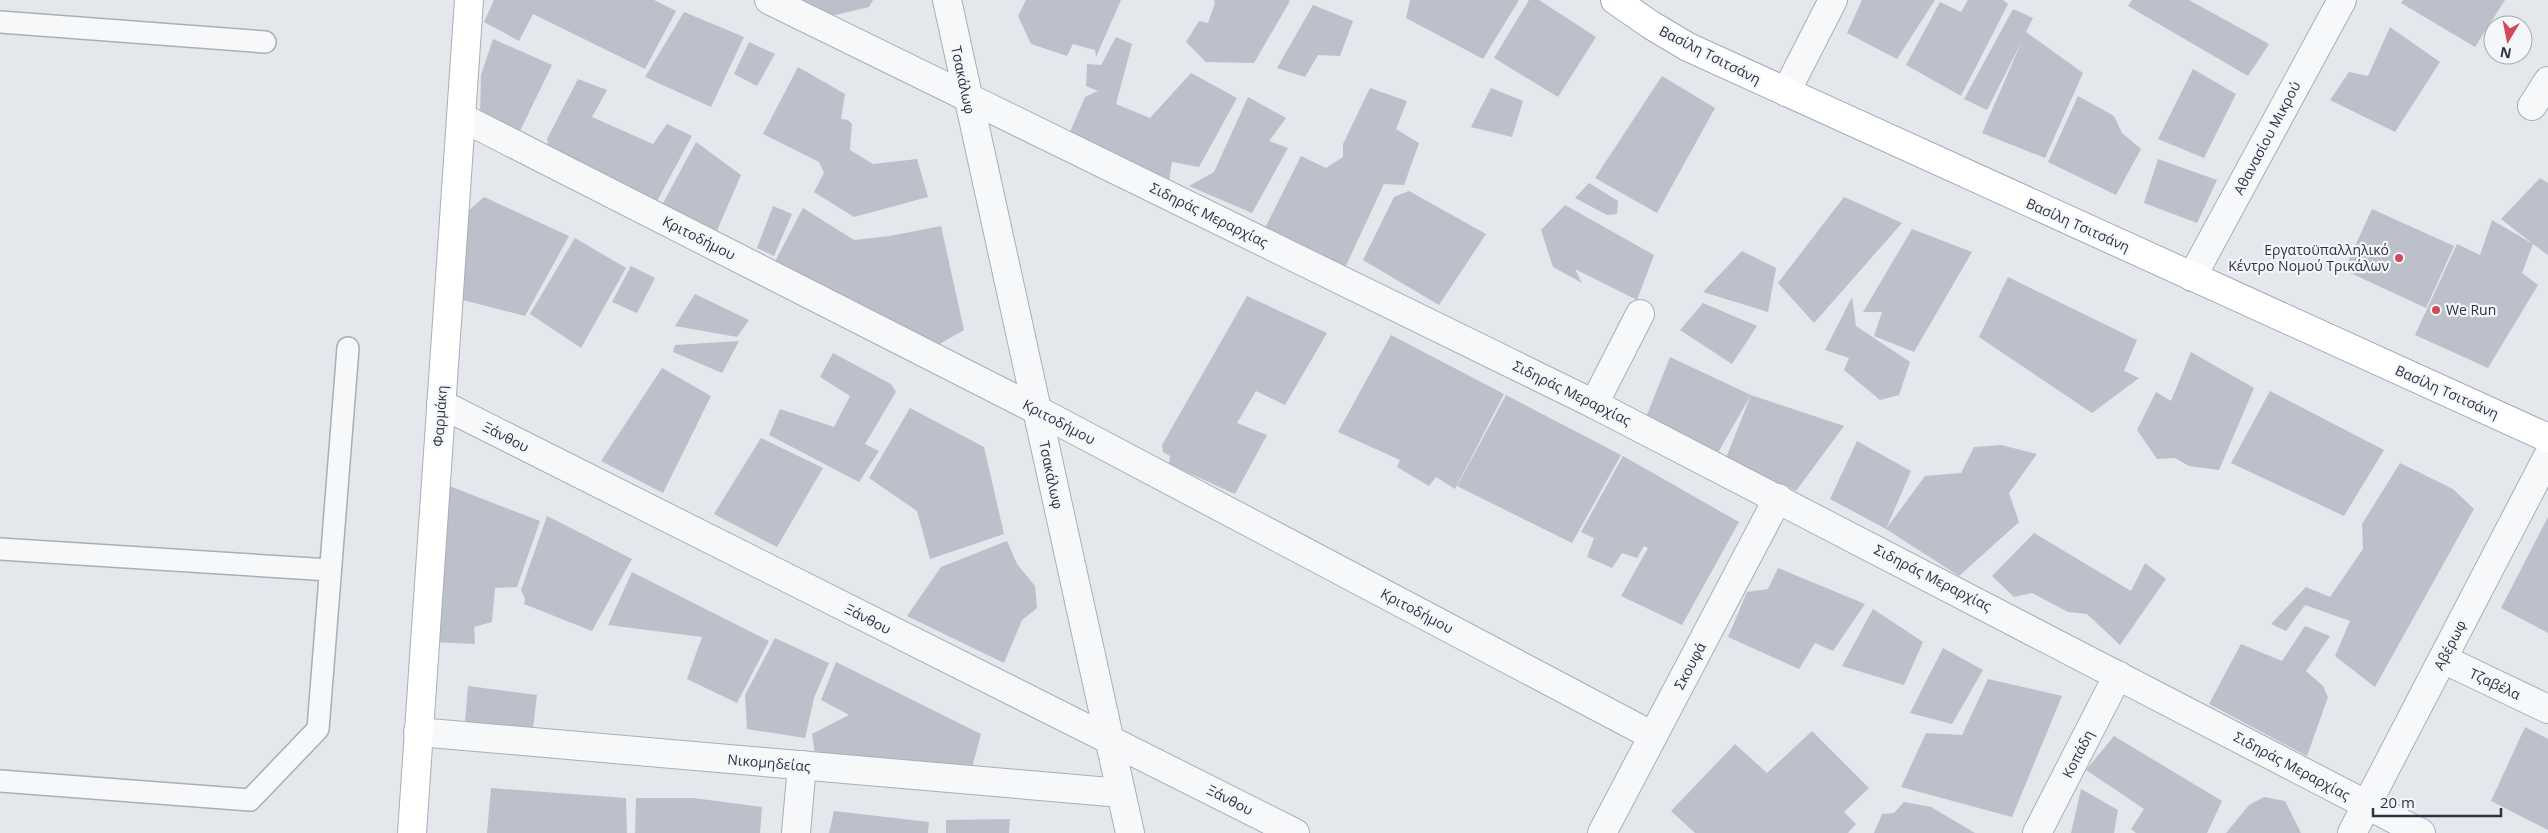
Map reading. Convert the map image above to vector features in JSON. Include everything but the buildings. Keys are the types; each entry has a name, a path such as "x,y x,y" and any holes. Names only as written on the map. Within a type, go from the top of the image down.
{"main road":[{"name":"Φαρμάκη","path":"412,833 469,0"},
{"name":"Βασίλη Τσιτσάνη","path":"1615,0 1651,25 1688,47 2548,438"}],"street":[{"name":"Σιδηράς Μεραρχίας","path":"769,0 1594,404 2422,833"},
{"name":"Τσακάλωφ","path":"947,0 966,96 1130,833"},
{"path":"1786,92 1833,0"},
{"name":"Αθανασίου Μικρού","path":"2192,277 2342,0"},
{"path":"2532,106 2548,81"},
{"name":"Κριτοδήμου","path":"461,117 1037,410 1653,736"},
{"path":"1594,404 1640,314"},
{"name":"Ξάνθου","path":"441,404 1295,833"},
{"name":"Αβέρωφ","path":"2352,833 2548,456"},
{"name":"Σκουφά","path":"1602,833 1778,498"},
{"name":"Τζαβέλα","path":"2443,659 2548,709"},
{"name":"Κοπάδη","path":"2037,833 2118,675"},
{"name":"Νικομηδείας","path":"418,732 1120,793"},
{"path":"796,833 802,765"}],"lane":[{"path":"0,22 266,42"},
{"path":"0,781 250,800 318,729 348,348"},
{"path":"0,549 330,570"}],"place":[{"name":"Εργατοϋπαλληλικό Κέντρο Νομού Τρικάλων","path":"2399,258"},
{"name":"We Run","path":"2436,310"}]}
